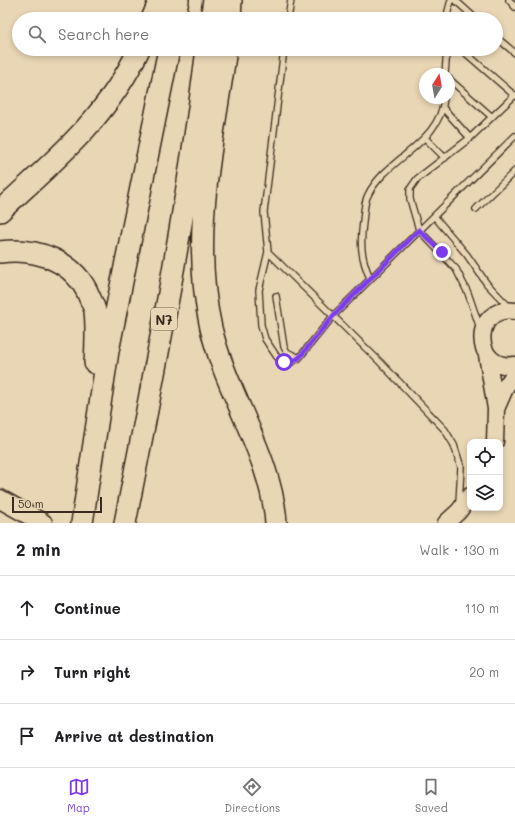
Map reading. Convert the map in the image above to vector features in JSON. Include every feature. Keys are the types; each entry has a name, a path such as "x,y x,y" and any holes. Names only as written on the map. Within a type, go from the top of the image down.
{"highway":[{"path":"155,12 160,0"},
{"path":"175,12 178,0"},
{"path":"212,12 214,0"},
{"path":"230,12 231,0"},
{"path":"0,211 75,141 91,124 118,88 132,66 136,56"},
{"path":"82,523 108,352 168,56"},
{"name":"N7","path":"125,523 158,359 206,56"},
{"path":"225,56 204,210 202,262 205,293 212,329 222,363 269,481 276,515 288,523"},
{"path":"0,252 34,252 57,261 80,280 95,309 97,343 81,469 87,490"}],"main road":[{"path":"0,499 43,523"}],"street":[{"path":"495,439 496,409 487,355 482,341 482,334 487,321 493,316 506,310 514,311"},
{"path":"487,355 499,363 515,365"},
{"path":"496,409 506,386 515,373"},
{"path":"446,523 459,511 467,500"}],"lane":[{"path":"289,12 290,0"},
{"path":"448,12 451,0"},
{"path":"455,0 468,12"},
{"path":"509,0 515,7"},
{"path":"503,43 515,54"},
{"path":"283,56 264,212 268,252 259,290 261,325 265,338 277,357 284,362 290,363 299,358 334,315 515,136"},
{"path":"446,68 447,56"},
{"path":"469,56 515,96 470,138 417,179 410,189 410,199 419,230 456,269 468,294 482,334"},
{"path":"455,84 492,117"},
{"path":"370,278 362,261 361,239 367,196 380,178 424,138 443,108 443,104"},
{"path":"443,108 470,138"},
{"path":"424,138 444,158"},
{"path":"476,209 515,171"},
{"path":"434,216 467,255 487,284 514,311"},
{"path":"268,252 334,315 445,430 454,445 461,467 459,511"},
{"path":"276,296 284,347 287,352 299,358"}],"route":[{"path":"284,362 290,363 299,358 334,315 419,230 442,252"}]}
